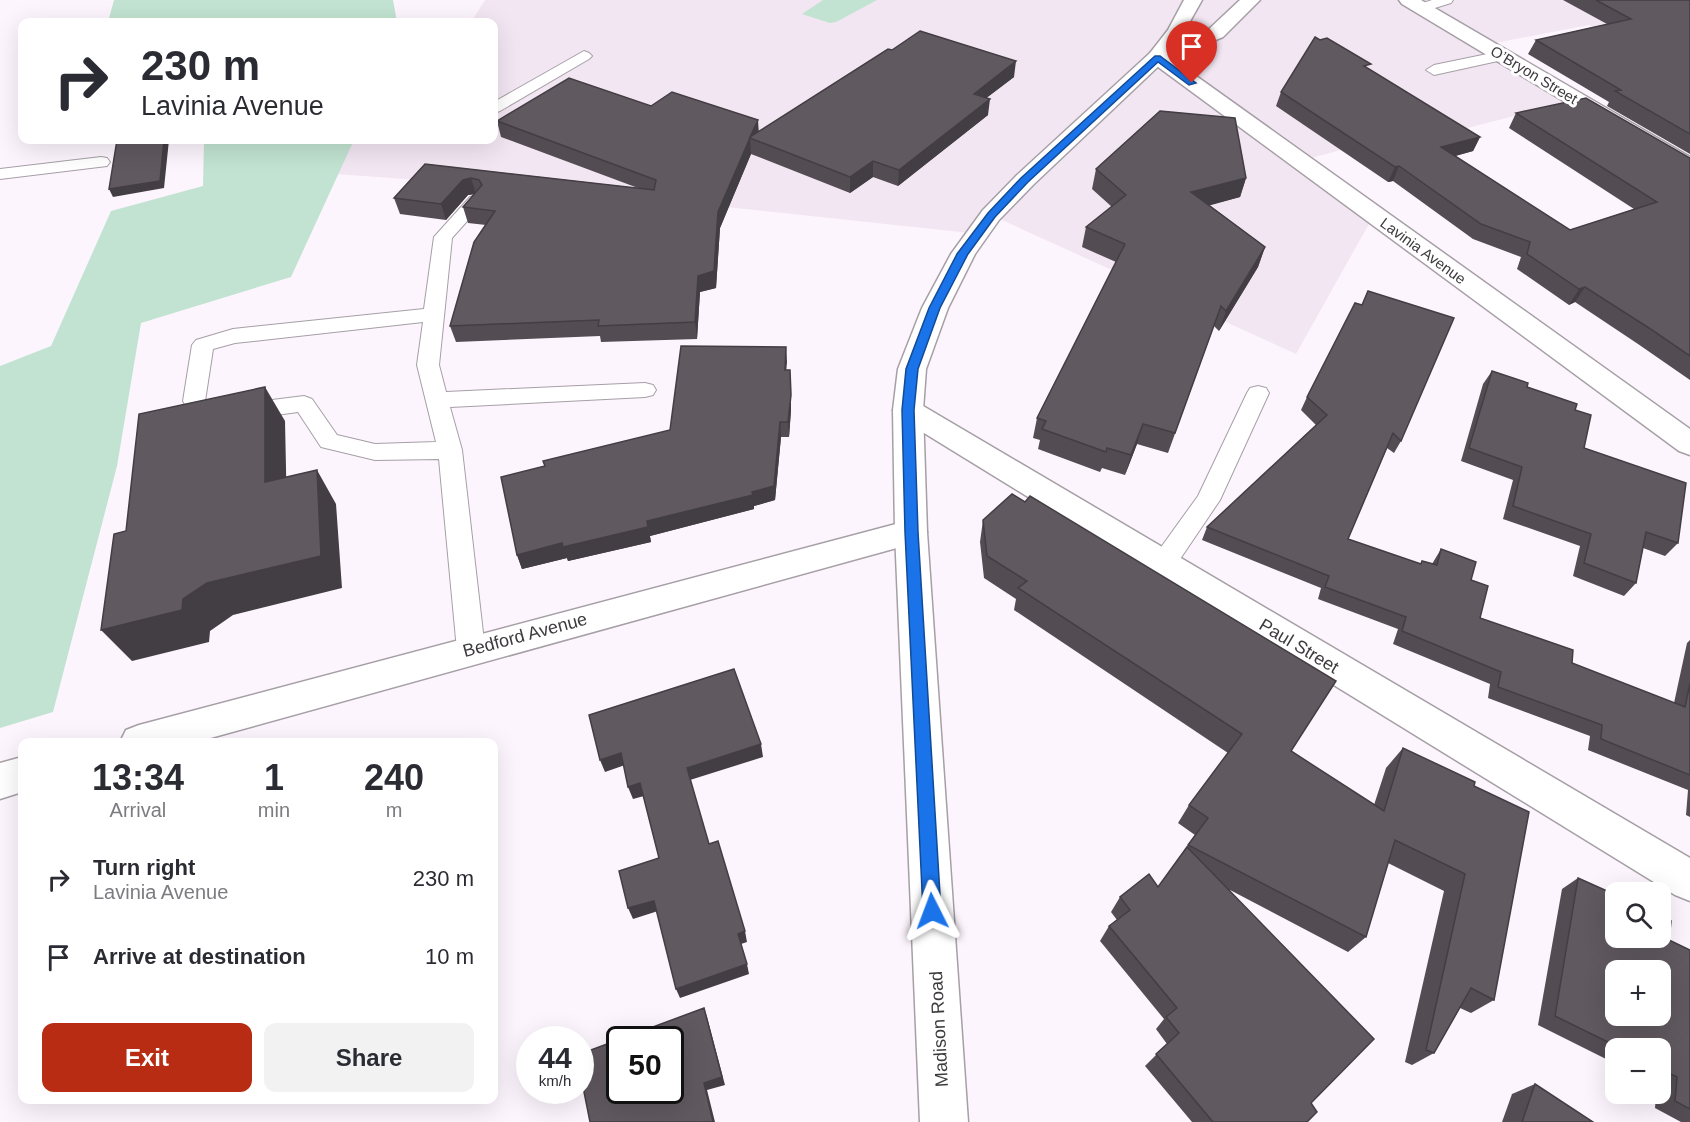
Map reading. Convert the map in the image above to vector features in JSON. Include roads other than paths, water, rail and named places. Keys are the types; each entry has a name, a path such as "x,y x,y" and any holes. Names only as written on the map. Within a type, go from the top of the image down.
{"street":[{"name":"Madison Road","path":"944,1122 912,532 908,410 912,369 935,308 963,254 991,215 1024,180 1157,57 1177,31 1193,0"},
{"name":"Madison Road","path":"1157,57 1216,33 1251,0"},
{"name":"O’Bryon Street","path":"1415,4 1477,46 1502,56 1690,167"},
{"name":"Lavinia Avenue","path":"1157,57 1690,444"},
{"name":"Paul Street","path":"908,410 1690,881"},
{"name":"Bedford Avenue","path":"153,738 912,532"},
{"path":"0,781 18,776"}],"lane":[{"path":"1415,4 1446,0"},
{"path":"498,106 584,56"},
{"path":"1434,70 1502,56"},
{"path":"0,174 101,162"},
{"path":"471,650 450,450 428,365 443,237 476,201"},
{"path":"434,314 233,336 203,345 194,401 203,417 304,404 329,441 375,452 450,450"},
{"path":"437,400 645,390"},
{"path":"1163,564 1208,500 1258,393"}]}
